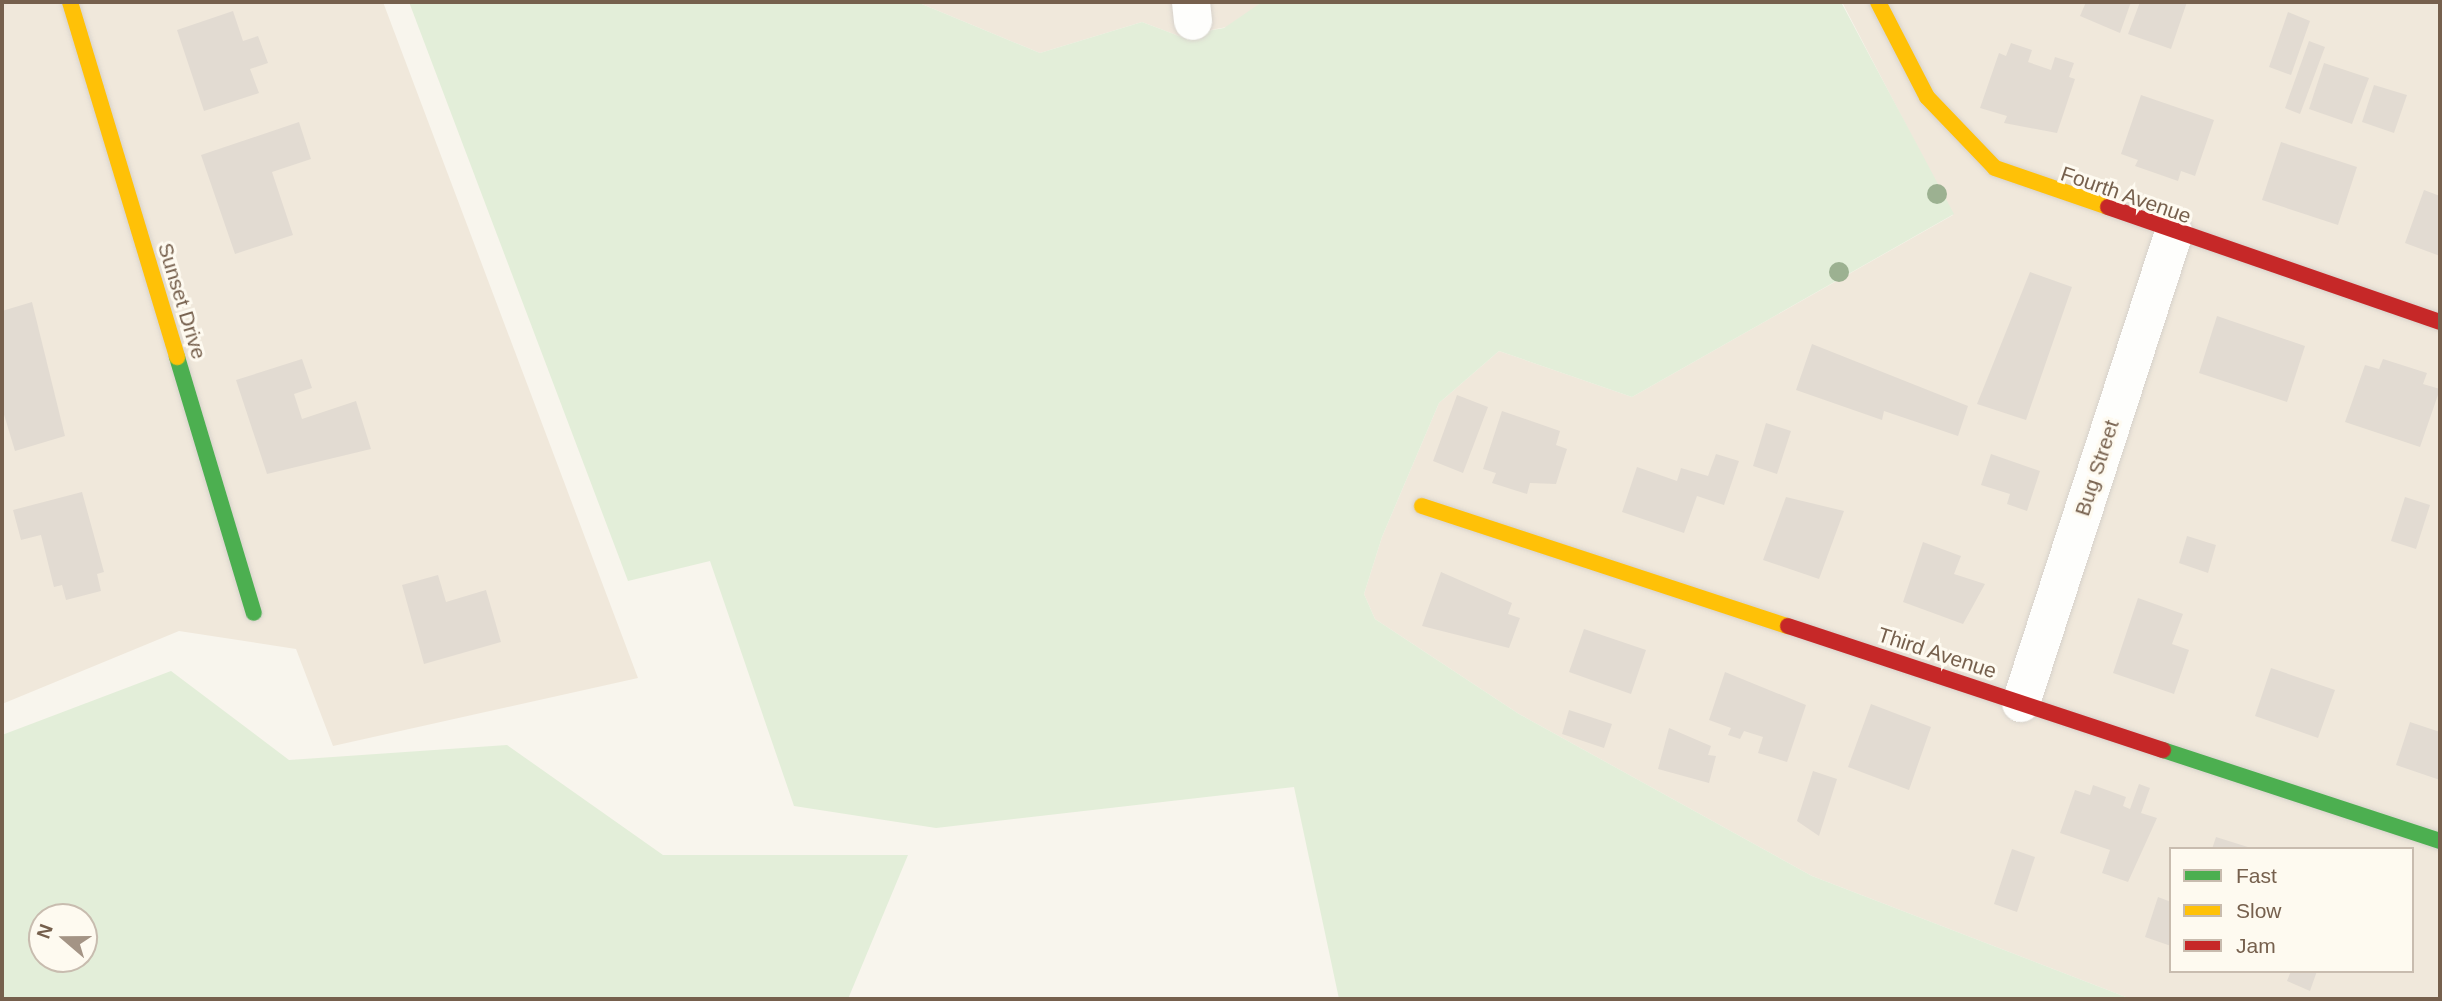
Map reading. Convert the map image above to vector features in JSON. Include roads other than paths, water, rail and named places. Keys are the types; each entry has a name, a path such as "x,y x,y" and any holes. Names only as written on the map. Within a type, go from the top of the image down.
{"street":[{"name":"Sunset Drive","path":"70,2 254,613"},
{"name":"Fourth Avenue","path":"1878,2 1927,97 1987,161 2014,178 2440,322"},
{"name":"Bug Street","path":"2021,703 2174,233"},
{"name":"Third Avenue","path":"1422,506 2440,841"}]}
